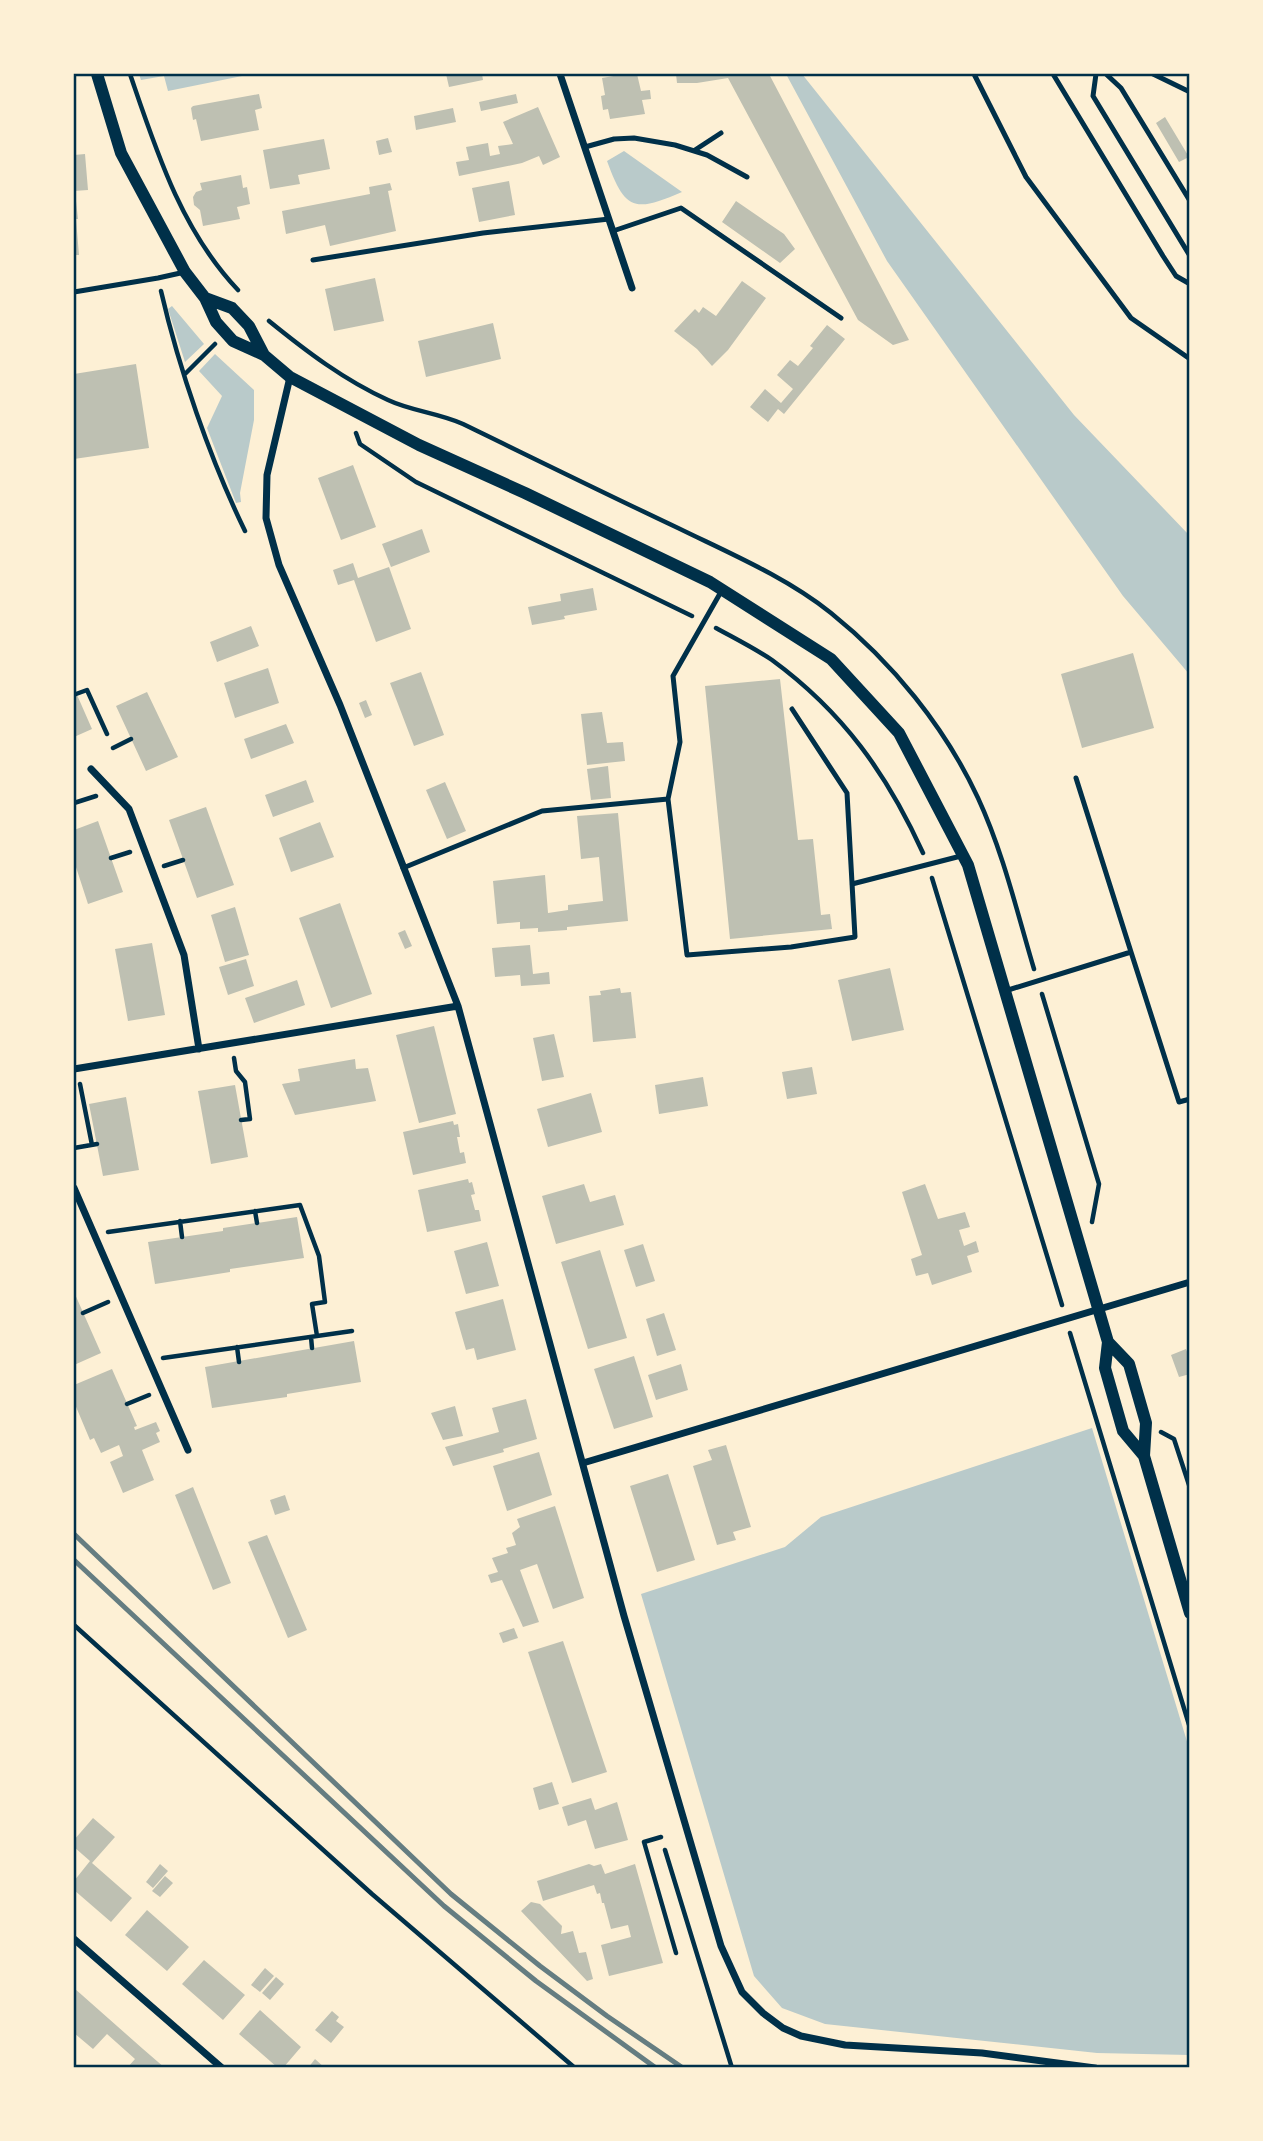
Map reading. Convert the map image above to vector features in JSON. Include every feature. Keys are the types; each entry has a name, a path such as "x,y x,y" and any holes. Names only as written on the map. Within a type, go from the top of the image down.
{"street":[{"path":"97,74 121,153 185,272 205,298 216,322 233,341 264,355 290,377 419,445 549,504 722,590 831,659 899,733 968,865 1099,1309 1108,1342 1105,1368 1123,1431 1144,1456"},
{"path":"560,74 632,288"},
{"path":"205,298 232,308 249,326 264,355"},
{"path":"290,377 267,475 265,518 279,565 340,705 458,1006 628,1629 721,1946 741,1992 783,2028 822,2042 982,2053 1096,2067"},
{"path":"91,769 129,809 184,955 200,1049"},
{"path":"74,1069 458,1006"},
{"path":"74,1188 188,1450"},
{"path":"583,1463 1189,1282"},
{"path":"1108,1342 1129,1364 1146,1423 1144,1456 1189,1613"},
{"path":"74,1939 222,2067"}],"lane":[{"path":"974,74 1026,177 1131,318 1189,359"},
{"path":"1053,74 1169,266 1176,276 1189,284"},
{"path":"1096,74 1093,96 1189,256"},
{"path":"1106,74 1121,88 1189,201"},
{"path":"1153,74 1189,92"},
{"path":"695,150 722,133"},
{"path":"585,147 614,139 634,138 695,150 747,177"},
{"path":"613,231 681,208 841,318"},
{"path":"313,260 483,233 608,219"},
{"path":"74,292 185,272"},
{"path":"722,590 673,676 680,742 668,799 687,955 791,947 855,937 847,793 792,709"},
{"path":"1076,778 1179,1102 1189,1099"},
{"path":"403,868 542,811 668,799"},
{"path":"852,884 962,855"},
{"path":"1005,991 1131,952"}],"path":[{"path":"130,74 159,159 179,203 195,233 246,299"},
{"path":"158,278 185,374 230,500 244,531"},
{"path":"263,317 303,349 360,386 390,401 448,417 735,556 796,589 831,613 904,683 939,731 978,799 1038,981 1099,1184"},
{"path":"185,374 216,344"},
{"path":"360,444 416,482 704,621 769,658 805,686 845,726 880,771 928,864 943,907 1189,1728"},
{"path":"76,694 87,690 107,734"},
{"path":"113,748 131,739"},
{"path":"163,867 183,860"},
{"path":"235,1063 236,1071 245,1082 250,1119 241,1120"},
{"path":"74,1148 94,1144 80,1084"},
{"path":"93,1234 300,1205 319,1256 325,1302 312,1304 312,1348"},
{"path":"255,1211 257,1223"},
{"path":"180,1222 182,1237"},
{"path":"83,1313 121,1296"},
{"path":"149,1360 352,1331"},
{"path":"237,1348 239,1362"},
{"path":"127,1404 149,1395"},
{"path":"1174,1439 1189,1488"},
{"path":"74,1625 372,1894 575,2067"},
{"path":"661,1837 644,1842 676,1953"},
{"path":"665,1850 732,2067"}],"shaded area":[{"path":"139,74 252,74 168,91 164,76 141,80"},
{"path":"786,74 802,74 1074,415 1189,535 1189,674 1123,596 887,261"},
{"path":"624,151 682,192 653,203 633,203 620,189 607,161"},
{"path":"172,306 204,344 185,362 168,309"},
{"path":"215,354 254,390 254,420 240,493 241,502 236,503 207,428 222,396 199,371"},
{"path":"1092,1428 1189,1748 1189,2055 1097,2053 825,2024 782,2008 754,1976 641,1594 785,1547 821,1517"}],"building":[{"path":"446,74 482,74 483,80 449,87"},
{"path":"637,74 641,91 650,90 651,99 642,100 645,114 610,119 608,109 603,110 601,96 605,95 602,78"},
{"path":"676,74 769,74 909,340 893,345 858,320 728,78 677,83"},
{"path":"259,94 262,108 255,110 259,130 201,141 196,119 193,120 193,106"},
{"path":"516,94 518,103 481,111 479,102"},
{"path":"538,107 560,157 543,165 539,156 522,163 459,176 456,162 469,160 466,147 488,143 490,156 500,154 498,146 513,144 503,122"},
{"path":"453,108 456,122 416,130 414,116"},
{"path":"1165,117 1189,157 1179,162 1156,123"},
{"path":"388,138 392,152 379,155 376,141"},
{"path":"324,139 330,169 298,175 300,184 270,189 263,150"},
{"path":"85,154 88,190 74,191 74,155"},
{"path":"241,175 243,188 247,187 250,204 237,207 240,219 203,226 200,210 194,205 193,197 196,192 202,190 200,183"},
{"path":"509,181 515,215 479,222 472,188"},
{"path":"390,183 392,190 388,191 396,231 330,246 325,225 286,234 282,211 370,194 369,187"},
{"path":"74,192 78,219 79,255 74,255"},
{"path":"736,201 784,234 795,249 780,263 722,222"},
{"path":"375,278 384,321 334,331 325,289"},
{"path":"742,281 766,298 728,350 712,366 697,349 674,331 695,309 699,313 703,307 716,316"},
{"path":"493,323 501,359 426,377 418,341"},
{"path":"827,325 845,339 784,414 778,409 768,422 750,407 765,389 781,403 793,389 777,375 790,360 798,366"},
{"path":"136,364 149,448 74,459 74,374"},
{"path":"353,465 376,527 341,540 318,478"},
{"path":"422,529 430,552 391,567 382,544"},
{"path":"353,563 358,578 389,567 411,629 376,642 354,580 338,585 333,570"},
{"path":"593,588 597,610 532,625 528,607 561,601 560,594"},
{"path":"251,626 259,646 217,662 210,642"},
{"path":"1133,653 1154,728 1082,748 1061,674"},
{"path":"268,668 279,703 235,718 224,683"},
{"path":"421,672 444,735 414,746 390,683"},
{"path":"780,679 798,840 813,839 821,915 830,914 832,929 730,939 705,686"},
{"path":"74,688 92,729 74,737"},
{"path":"147,692 178,757 146,771 116,706"},
{"path":"366,700 372,715 365,718 359,703"},
{"path":"602,712 607,743 623,742 625,761 587,765 581,714"},
{"path":"286,724 294,743 251,759 244,739"},
{"path":"608,766 611,798 591,800 587,769"},
{"path":"306,780 314,802 273,817 265,795"},
{"path":"445,782 466,831 447,839 426,790"},
{"path":"206,807 234,885 197,898 169,820"},
{"path":"618,813 628,921 538,932 538,928 520,929 520,922 497,924 493,881 545,875 548,913 568,910 568,905 603,901 599,857 581,859 577,816"},
{"path":"98,821 123,892 88,904 74,861 74,830"},
{"path":"320,822 334,857 291,872 279,838"},
{"path":"340,903 372,994 331,1008 299,918"},
{"path":"235,907 249,955 225,962 211,915"},
{"path":"405,930 412,946 405,949 398,933"},
{"path":"152,943 165,1015 128,1021 115,949"},
{"path":"530,945 533,974 549,972 550,984 521,986 520,975 495,977 492,948"},
{"path":"246,959 254,986 228,995 219,967"},
{"path":"890,968 904,1030 852,1041 838,980"},
{"path":"297,980 305,1005 254,1023 245,998"},
{"path":"620,988 621,993 631,992 636,1038 593,1042 589,996"},
{"path":"434,1026 456,1114 419,1123 396,1035"},
{"path":"554,1034 564,1077 542,1081 533,1038"},
{"path":"355,1059 356,1069 368,1068 376,1101 295,1115 282,1084 300,1081 298,1069"},
{"path":"812,1067 817,1094 787,1099 782,1072"},
{"path":"703,1077 708,1106 659,1114 655,1085"},
{"path":"235,1085 248,1157 211,1164 198,1091"},
{"path":"591,1093 602,1132 548,1147 537,1109"},
{"path":"126,1097 139,1170 103,1176 89,1104"},
{"path":"453,1121 454,1125 458,1124 460,1153 464,1152 466,1163 413,1175 403,1132"},
{"path":"468,1179 469,1183 472,1182 475,1194 471,1195 481,1221 427,1232 418,1190"},
{"path":"584,1184 590,1202 615,1195 624,1225 556,1244 542,1196"},
{"path":"925,1184 938,1219 965,1212 970,1227 959,1230 964,1246 976,1241 979,1252 967,1256 972,1272 932,1285 928,1273 916,1276 911,1259 922,1255 902,1192"},
{"path":"297,1217 304,1258 155,1284 148,1242"},
{"path":"487,1242 499,1286 466,1294 454,1251"},
{"path":"643,1244 655,1281 636,1287 624,1250"},
{"path":"600,1250 627,1338 588,1349 561,1262"},
{"path":"74,1292 101,1353 74,1365"},
{"path":"503,1299 516,1350 477,1360 474,1348 466,1350 455,1312"},
{"path":"664,1313 676,1350 657,1356 646,1319"},
{"path":"354,1341 361,1382 212,1408 205,1367"},
{"path":"1186,1349 1190,1359 1190,1374 1179,1377 1171,1355"},
{"path":"634,1356 653,1417 614,1429 594,1369"},
{"path":"681,1364 688,1390 656,1400 648,1375"},
{"path":"112,1369 137,1426 134,1427 135,1430 156,1422 160,1431 156,1433 160,1442 142,1450 154,1480 123,1493 110,1462 123,1456 119,1445 101,1453 94,1438 90,1440 74,1402 74,1385"},
{"path":"526,1399 537,1439 503,1449 504,1452 453,1466 445,1447 499,1432 492,1408"},
{"path":"455,1406 463,1436 443,1440 431,1413"},
{"path":"726,1445 751,1527 733,1532 736,1540 717,1545 693,1466 712,1460 708,1450"},
{"path":"539,1452 552,1495 507,1511 493,1466"},
{"path":"668,1474 695,1560 657,1572 630,1486"},
{"path":"193,1487 231,1583 213,1590 175,1495"},
{"path":"285,1495 290,1510 275,1515 270,1500"},
{"path":"555,1506 584,1598 553,1609 537,1564 520,1570 539,1622 523,1627 502,1580 491,1583 488,1575 498,1572 492,1558 508,1553 506,1548 516,1545 512,1533 520,1527 517,1519"},
{"path":"267,1535 307,1630 288,1638 248,1542"},
{"path":"514,1628 518,1638 503,1643 499,1633"},
{"path":"563,1641 607,1772 572,1783 528,1652"},
{"path":"552,1782 559,1804 539,1810 533,1788"},
{"path":"591,1798 595,1810 617,1802 628,1840 595,1849 586,1820 568,1826 562,1807"},
{"path":"93,1818 115,1837 92,1863 132,1898 111,1922 74,1890 74,1881 90,1861 74,1847 74,1840"},
{"path":"160,1864 168,1871 153,1888 146,1882"},
{"path":"589,1864 601,1864 605,1874 635,1864 663,1963 609,1976 601,1945 631,1937 628,1925 611,1929 604,1903 594,1885 543,1901 537,1881"},
{"path":"165,1876 173,1883 160,1897 152,1891"},
{"path":"531,1902 540,1904 562,1926 561,1934 573,1931 579,1953 586,1952 593,1979 587,1981 521,1911"},
{"path":"147,1910 189,1947 167,1971 125,1935"},
{"path":"204,1960 245,1995 223,2020 182,1984"},
{"path":"265,1968 274,1976 260,1992 251,1985"},
{"path":"276,1977 284,1984 270,2000 262,1993"},
{"path":"74,1988 165,2068 127,2068 135,2059 107,2034 93,2049 74,2033"},
{"path":"260,2010 301,2047 283,2068 278,2068 239,2034"},
{"path":"332,2011 339,2017 336,2021 344,2027 331,2043 315,2030"},
{"path":"315,2059 325,2068 308,2068"}],"railway":[{"path":"74,1534 451,1894 540,1966 683,2068"},
{"path":"74,1560 444,1906 536,1981 656,2068"}]}
